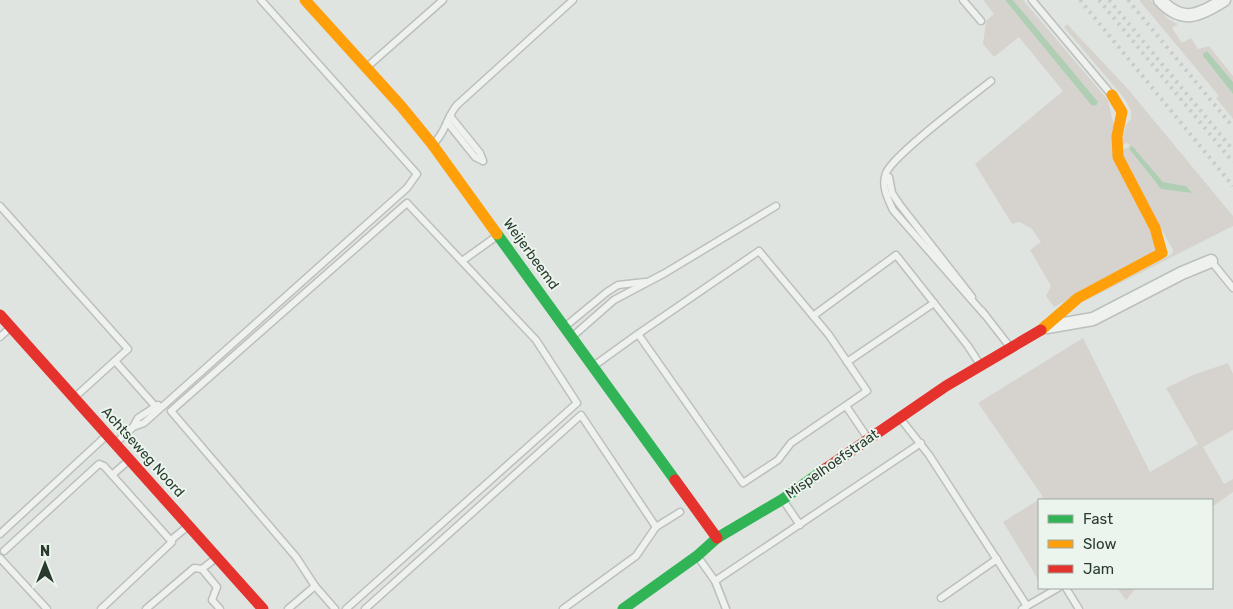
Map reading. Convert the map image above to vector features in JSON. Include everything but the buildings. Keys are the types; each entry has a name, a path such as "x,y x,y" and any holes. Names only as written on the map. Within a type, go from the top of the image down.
{"street":[{"name":"Weijerbeemd","path":"305,0 432,144 718,538"},
{"path":"1160,0 1178,15 1187,15 1200,13 1224,0"},
{"name":"Mispelhoefstraat","path":"623,609 697,556 718,538 783,499 899,417 981,365 1047,327 1064,309 1078,298 1162,253 1155,228 1118,157 1117,136 1122,112 1112,95"},
{"name":"Mispelhoefstraat","path":"1047,327 1093,319 1182,273 1211,262"},
{"name":"Achtseweg Noord","path":"0,315 263,609"}],"lane":[{"path":"0,534 111,439 144,423 406,188 417,174 260,0"},
{"path":"366,68 443,0"},
{"path":"432,144 443,133 457,105 573,0"},
{"path":"963,0 980,21"},
{"path":"1032,0 1112,95"},
{"path":"991,81 892,165 889,184 892,193 1010,348"},
{"path":"449,119 480,153 483,161 474,157 449,119"},
{"path":"335,609 315,586 296,558 171,411 407,203 536,340 577,403 346,609"},
{"path":"0,206 128,349 74,398"},
{"path":"572,337 614,300 649,282 776,206"},
{"path":"462,261 498,235"},
{"path":"594,365 638,334 759,251 813,316 867,391 791,443 778,460 743,483 638,334"},
{"path":"813,316 896,255 981,365"},
{"path":"1211,262 1233,288"},
{"path":"565,326 618,285 649,282"},
{"path":"847,362 934,303"},
{"path":"0,337 11,327"},
{"path":"114,361 155,406"},
{"path":"133,427 138,418 155,406 172,398"},
{"path":"846,406 868,438"},
{"path":"365,609 581,416 656,527"},
{"path":"899,417 921,443 998,559 1025,607 1056,589"},
{"path":"715,581 921,443"},
{"path":"112,475 129,460"},
{"path":"4,551 99,464 112,475 171,540"},
{"path":"783,499 800,525"},
{"path":"564,609 636,556 656,527 680,512"},
{"path":"101,609 172,542 171,540 189,526"},
{"path":"697,556 715,581 726,609"},
{"path":"202,569 217,557"},
{"path":"0,558 48,609"},
{"path":"941,598 998,559"},
{"path":"146,609 194,568 202,569 217,587 212,600 220,609"},
{"path":"288,609 315,586"},
{"path":"1067,589 1079,609"}],"shaded area":[{"path":"983,0 1005,0 1092,106 1097,105 1098,103 1013,0 1023,0 1108,100 1112,118 1157,252 1054,307 1046,296 1051,286 1030,250 1041,242 1031,228 1019,222 1012,224 975,164 1063,91 1019,37 994,57 983,44 986,21 994,14"},
{"path":"1005,0 1013,0 1098,102 1097,105 1092,106"},
{"path":"1139,0 1151,0 1168,19 1178,24 1172,28 1182,43 1191,38 1198,49 1209,46 1233,76 1233,82 1208,52 1205,51 1203,56 1233,94 1233,119 1216,98 1219,96"},
{"path":"1067,24 1127,88 1233,216 1233,226 1081,303 1172,254 1173,250 1127,167 1121,151 1130,146 1128,143 1121,145 1126,125 1131,119 1131,111 1125,99 1064,27","holes":["1133,147 1163,182 1186,186 1192,193 1170,190 1155,182 1130,150"]},
{"path":"1207,51 1233,82 1233,94 1203,56 1203,53"},
{"path":"1130,146 1133,147 1163,182 1186,186 1192,193 1161,189 1130,150"},
{"path":"1083,338 1150,472 1198,444 1166,388 1193,375 1228,363 1233,374 1233,430 1203,447 1224,484 1233,479 1233,492 1213,506 1213,499 1040,499 1043,497 978,403"},
{"path":"1038,500 1038,579 1003,522"},
{"path":"1118,589 1135,589 1126,600"}],"railway":[{"path":"1080,0 1233,186"},
{"path":"1099,0 1233,162"},
{"path":"1109,0 1233,150"},
{"path":"1128,0 1233,127"}],"traffic: fast":[{"path":"497,234 675,480"},
{"path":"623,609 697,556 717,538 783,499 825,469"}],"traffic: slow":[{"path":"305,0 401,106 432,144 497,234"},
{"path":"1041,330 1078,298 1162,253 1155,228 1118,157 1117,136 1122,112 1112,95"}],"traffic: jam":[{"path":"0,315 263,609"},
{"path":"825,469 946,386 1041,330"},
{"path":"675,480 717,538"}]}
